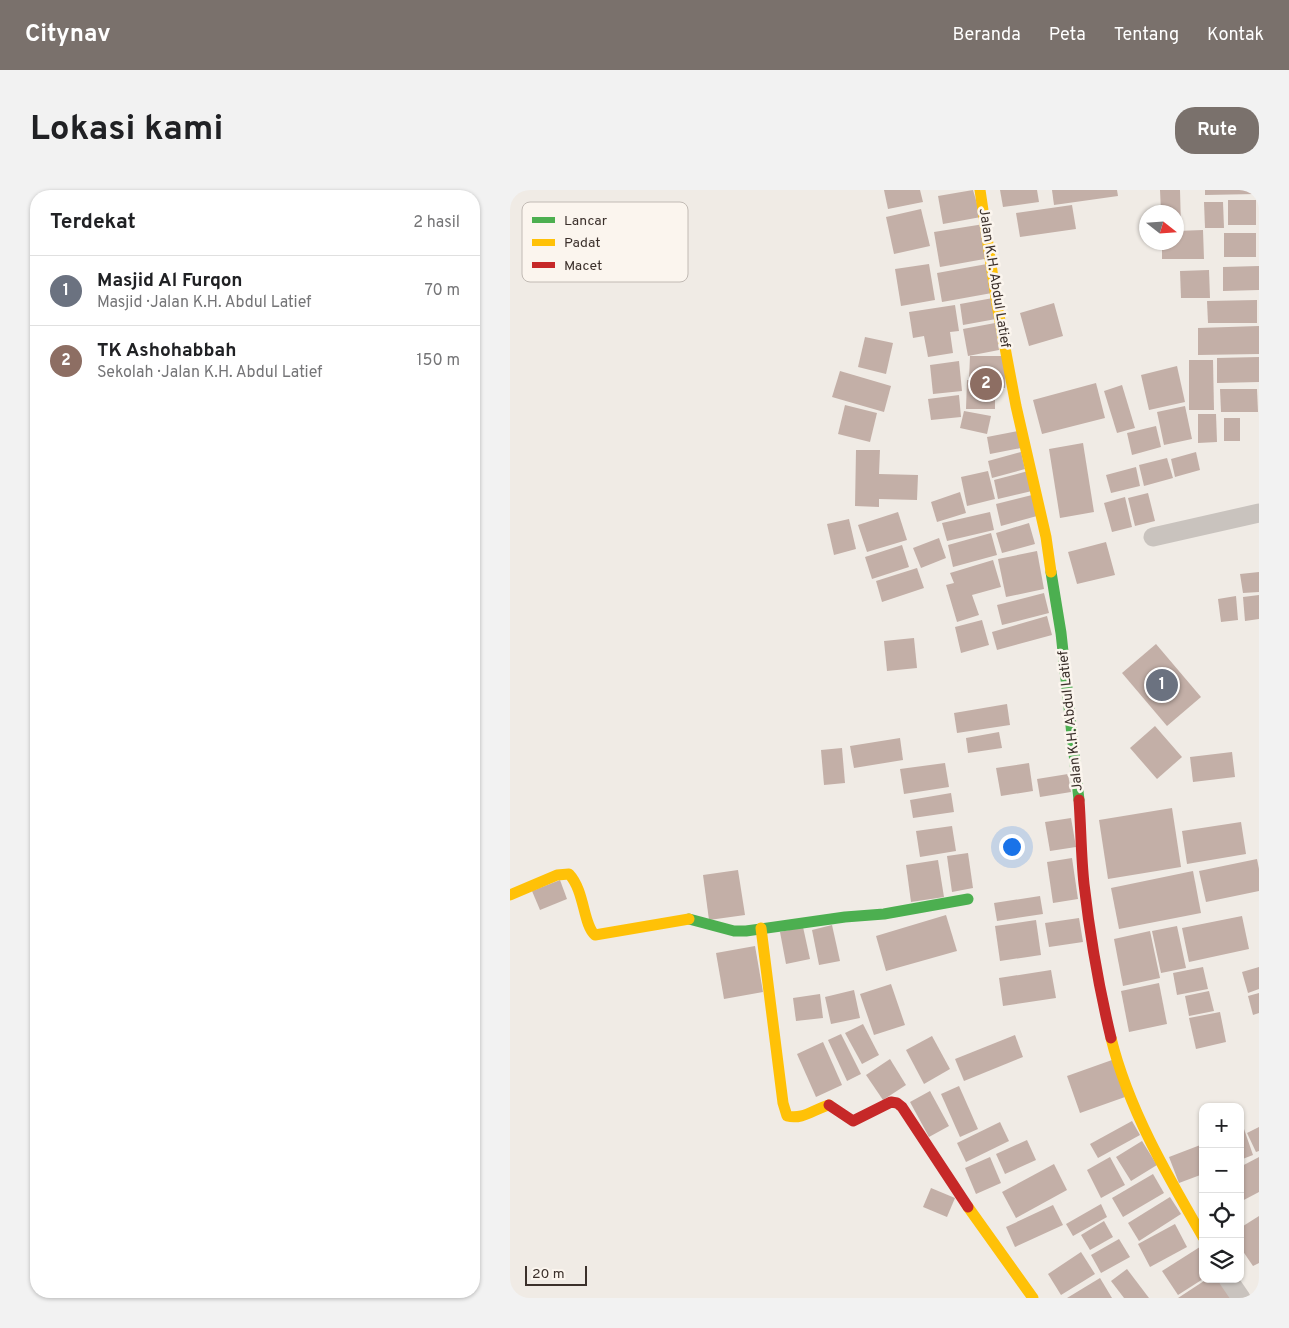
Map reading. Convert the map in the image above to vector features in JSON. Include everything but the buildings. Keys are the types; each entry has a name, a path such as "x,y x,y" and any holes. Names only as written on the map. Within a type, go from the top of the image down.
{"street":[{"name":"Jalan K.H. Abdul Latief","path":"980,190 998,314 1016,406 1046,537 1061,633 1079,803 1084,882 1104,1009 1116,1058 1130,1098 1170,1181 1199,1230"},
{"path":"1153,537 1259,513"},
{"path":"510,895 566,873 574,879 590,931 595,934 686,918 734,931 884,914 968,899"},
{"path":"761,928 783,1103 787,1116 796,1119 801,1118 828,1105 853,1121 891,1102 897,1103 902,1107 961,1197 1033,1298"},
{"path":"1231,1283 1241,1298"}],"traffic: fast":[{"path":"1051,572 1061,633 1079,800"},
{"path":"689,919 734,931 746,931 845,917 884,914 968,899"}],"traffic: slow":[{"path":"980,190 997,305 1016,406 1046,537 1051,572"},
{"path":"510,895 557,875 569,874 578,889 588,924 595,935 689,919"},
{"path":"761,928 783,1103 787,1116 798,1117 829,1105"},
{"path":"1111,1038 1127,1090 1138,1115 1150,1141 1199,1230"},
{"path":"968,1207 1033,1298"}],"traffic: jam":[{"path":"1079,800 1086,903 1111,1038"},
{"path":"829,1105 853,1121 891,1102 897,1103 902,1107 968,1207"}],"place":[{"name":"TK Ashohabbah","path":"986,384"},
{"name":"Masjid Al Furqon","path":"1162,685"}]}
